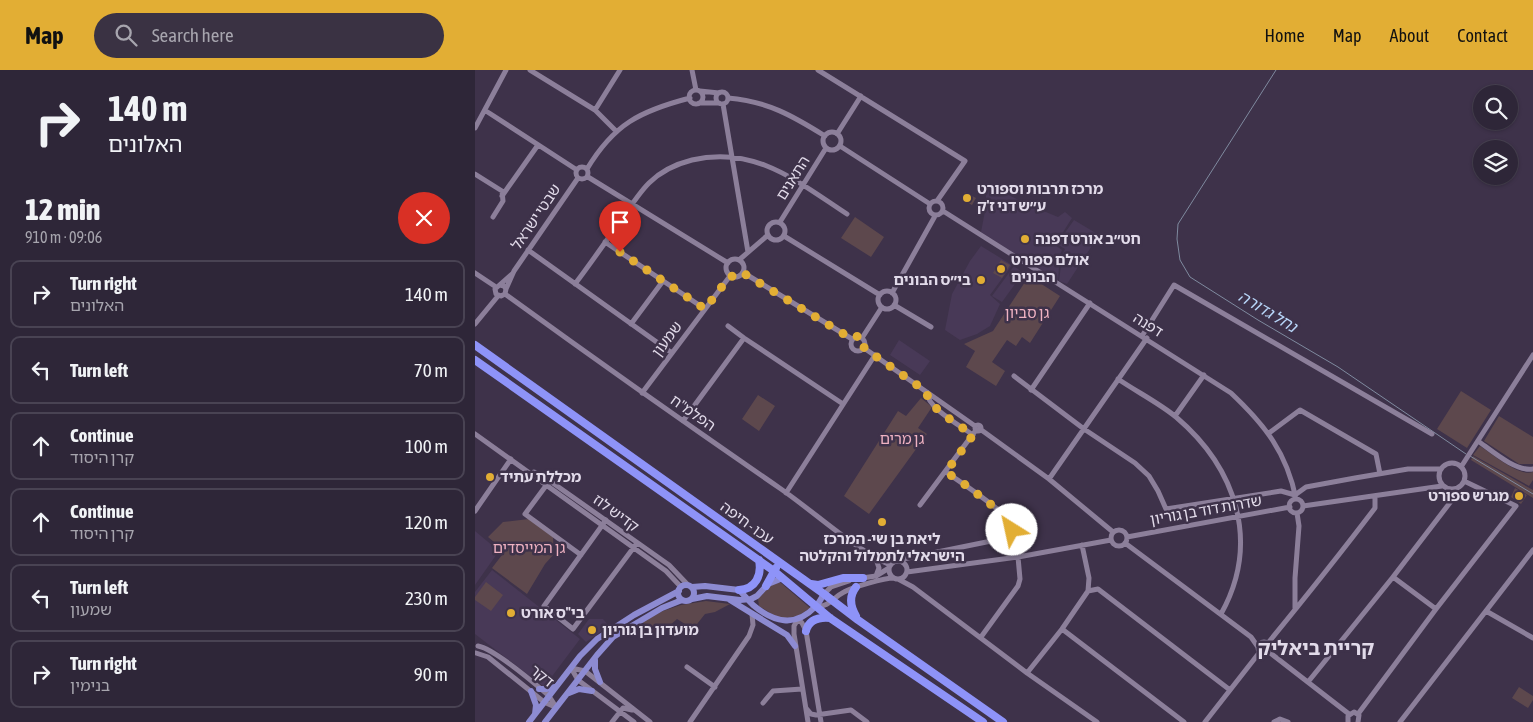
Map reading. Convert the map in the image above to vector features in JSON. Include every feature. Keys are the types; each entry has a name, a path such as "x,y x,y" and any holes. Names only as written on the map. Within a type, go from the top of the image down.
{"highway":[{"name":"עכו - חיפה","path":"475,345 1003,722"},
{"name":"עכו - חיפה","path":"475,360 759,560 830,618 983,722"},
{"path":"739,590 755,584 760,571 759,560"},
{"path":"766,586 774,571 776,561"},
{"path":"809,583 818,585 843,578 863,578"},
{"path":"856,587 852,594 851,603 858,620"},
{"path":"806,631 808,624 813,620 821,617 830,618"}],"main road":[{"path":"545,722 597,655 622,631 662,608 682,600 687,601 707,596 747,599 757,596 766,586 783,578"},
{"path":"690,586 695,592 692,599"},
{"path":"529,722 590,645 603,633 680,589 690,586 705,586 739,590 759,609 780,621 798,619 816,607 824,594"},
{"path":"680,589 679,596 682,600"},
{"path":"757,596 756,603 759,609"},
{"path":"724,598 750,611 787,635 795,646"},
{"path":"597,655 594,663 600,682"},
{"path":"539,688 546,690 556,686"},
{"path":"568,693 579,689 592,691"},
{"path":"531,691 536,705 535,714"}],"street":[{"path":"475,128 486,111 506,70"},
{"path":"530,70 595,110 616,131"},
{"path":"595,110 620,70"},
{"path":"692,70 698,91 702,94 703,99 698,103"},
{"path":"818,70 965,161 937,201 930,204"},
{"path":"690,98 692,92 698,91 725,93 728,98"},
{"path":"719,93 716,98 721,104 748,252"},
{"path":"837,134 861,96"},
{"path":"690,98 694,103 721,104 727,102 728,98"},
{"path":"588,176 587,169 599,149 616,131 651,110 690,98"},
{"path":"728,98 746,99 768,105 786,113 825,136"},
{"path":"486,111 577,170"},
{"path":"832,132 837,134 841,138 840,146 835,149 827,148 823,141 825,136 832,132"},
{"path":"502,196 538,145"},
{"path":"840,146 930,204"},
{"name":"התאנים","path":"780,222 827,148"},
{"path":"575,284 649,182 667,169 684,162 705,157 731,156 752,160 772,167 847,214"},
{"path":"577,170 581,167 587,169"},
{"path":"577,170 578,178 583,179 588,176"},
{"path":"475,174 502,191 503,201 493,218"},
{"path":"588,176 728,262"},
{"name":"שבטי ישראל","path":"505,292 514,271 578,178"},
{"path":"892,293 935,216 943,211 942,205 937,201"},
{"path":"930,204 929,211 935,216"},
{"name":"דפנה","path":"943,211 1231,393 1269,433 1288,468 1296,497"},
{"path":"768,235 769,224 780,222 785,230 784,236"},
{"path":"739,260 768,235"},
{"path":"768,235 776,240 784,236"},
{"path":"784,236 880,295"},
{"path":"605,242 705,309"},
{"path":"528,250 672,353"},
{"path":"733,259 739,260 744,264 743,273 739,277 730,276 727,271 728,262 733,259"},
{"name":"שבטי ישראל","path":"498,286 514,271"},
{"path":"475,273 498,286 504,286 505,292 498,296 475,324"},
{"path":"743,273 852,339"},
{"name":"שמעון","path":"643,393 730,276"},
{"path":"631,324 663,281"},
{"path":"1049,479 1118,379 1173,285 1432,434"},
{"path":"498,286 495,293 498,296"},
{"path":"886,291 892,293 895,299 894,305 887,309 882,307 878,301 880,295 886,291"},
{"name":"הפלמ\"ח","path":"505,292 643,393 889,567"},
{"path":"1031,390 1091,303"},
{"path":"894,305 931,327"},
{"path":"862,338 882,307"},
{"path":"728,326 843,404"},
{"path":"852,339 858,336 862,338 865,341 864,348"},
{"path":"683,421 744,338"},
{"path":"852,339 851,344 854,350 858,351 864,348"},
{"path":"864,348 927,392 976,430 1049,479 1113,532"},
{"path":"1461,467 1468,459 1533,354"},
{"path":"786,493 875,355"},
{"path":"1175,416 1204,375"},
{"path":"1014,376 1084,429"},
{"path":"1118,379 1175,416 1213,456 1223,473 1234,499 1241,537 1237,581 1221,614"},
{"path":"927,392 928,400 934,406 976,430"},
{"path":"1269,433 1300,410 1376,454 1380,474"},
{"name":"שדרות דוד בן גוריון","path":"1084,429 1121,453 1149,476 1166,509 1281,491 1296,497 1306,487 1408,469 1440,469"},
{"path":"919,505 946,472 976,430"},
{"name":"קדיש לוז","path":"475,434 635,545 667,571 680,589"},
{"path":"1478,441 1517,468 1533,469"},
{"path":"475,511 511,459"},
{"path":"1303,506 1442,486 1453,490 1460,487 1464,481 1465,474 1461,467 1451,463 1440,469 1438,478 1442,486"},
{"path":"824,594 845,582 876,576 897,560 1009,538 1011,535 1011,525 1007,517 946,472"},
{"path":"1359,722 1358,714 1516,506 1464,481"},
{"path":"548,483 525,514 581,555"},
{"path":"1308,682 1393,577 1452,500 1453,490"},
{"path":"1297,513 1291,511 1289,507 1290,502 1296,497 1302,502 1303,506"},
{"path":"1205,722 1258,650 1314,587 1375,508 1375,497"},
{"path":"1297,513 1302,510 1303,506"},
{"name":"שדרות דוד בן גוריון","path":"1126,540 1289,507"},
{"path":"1295,608 1299,526 1297,513"},
{"path":"604,523 544,606 573,629 635,545"},
{"path":"1113,532 1123,530 1126,540 1251,637 1265,643 1270,649 1269,652 1349,714"},
{"path":"1113,532 1111,540 1114,544 1119,546 1126,540"},
{"path":"816,607 826,606 843,592 856,587 906,574 1018,557 1111,540"},
{"name":"קדיש לוז","path":"635,545 669,565 690,586"},
{"path":"1027,673 1062,629 1088,591 1089,578 1082,546"},
{"path":"1400,722 1533,550"},
{"name":"הפלמ\"ח","path":"866,552 897,560"},
{"path":"981,637 1018,586 1020,579 1018,557"},
{"path":"875,558 879,564 876,576"},
{"path":"897,560 923,571"},
{"path":"905,564 906,574 913,587"},
{"path":"889,567 890,573 896,578 913,587 1027,673 1097,722"},
{"path":"1393,577 1436,609"},
{"path":"1088,591 1095,589 1099,591 1230,690"},
{"path":"690,722 752,630 754,620 750,611"},
{"path":"1486,611 1533,638"},
{"path":"808,722 793,630 798,619 806,631 821,722"},
{"path":"1062,629 1185,722"},
{"path":"1251,637 1258,650 1265,655 1269,652"},
{"path":"475,654 476,644"},
{"name":"דקר","path":"476,644 491,651 539,688 549,696 556,707"},
{"name":"דקר","path":"475,654 487,657 544,702 556,707"},
{"path":"799,668 800,664 804,661 812,665"},
{"path":"687,666 715,687"},
{"path":"571,668 585,671 650,722"},
{"path":"571,668 578,680 634,722"},
{"path":"763,703 773,691 802,689"},
{"path":"805,707 811,714 820,715 851,710 867,722"},
{"path":"612,721 620,711 626,708 637,712"},
{"path":"1349,714 1354,712 1358,714"},
{"path":"1348,722 1347,717 1349,714"},
{"path":"612,721 625,715"},
{"path":"1274,722 1280,719 1288,722"}],"shaded area":[{"name":"חט״ב אורט דפנה","path":"990,185 1024,203 1058,217 1065,212 1072,218 1055,245 1062,250 1058,260 1058,281 981,232 986,206 986,193"},
{"path":"1074,220 1099,235 1067,284 1059,281 1060,259 1065,249 1057,244"},
{"name":"בי״ס הבונים","path":"981,246 1012,265 990,295 1000,304 990,326 977,334 960,340 945,330 952,294 970,261"},
{"path":"1014,266 1023,273 1002,302 992,296"},
{"path":"899,340 930,361 920,375 890,355"},
{"path":"475,531 499,551 475,585"},
{"name":"בי\"ס אורט","path":"492,570 580,639 544,687 475,634 475,592"},
{"name":"מועדון בן גוריון","path":"589,619 603,619 609,626 586,642 578,634"}],"green space":[{"path":"965,192 976,198 972,205 961,199"},
{"path":"855,217 884,237 871,257 841,238"},
{"name":"אולם ספורט הבונים","path":"1001,260 1010,265 1002,278 993,273"},
{"name":"גן סביון","path":"1029,276 1060,296 1030,343 1022,337 1016,346 1007,340 992,362 1005,371 996,386 966,367 975,351 964,344 993,331"},
{"path":"1461,391 1491,410 1467,448 1437,429"},
{"path":"758,395 775,406 759,431 742,419"},
{"name":"גן מרים","path":"921,398 932,407 918,428 927,434 869,514 844,496 898,411 906,416"},
{"path":"1499,416 1533,437 1533,464 1519,464 1484,441"},
{"path":"1480,446 1513,468 1527,473 1533,472 1533,480 1529,486 1473,455"},
{"path":"1473,456 1533,490 1533,498 1471,460"},
{"name":"מגרש ספורט","path":"1515,488 1527,495 1521,504 1511,497"},
{"name":"גן המייסדים","path":"529,519 553,537 554,554 545,564 527,594 492,568 505,551 488,537 503,522"},
{"path":"486,582 503,595 491,611 475,600 475,597"},
{"path":"781,583 810,608 798,616 780,619 759,606 758,599 770,586"},
{"path":"706,601 730,604 715,612 705,614 693,629 677,619 659,635 642,622 663,611 681,605"},
{"path":"1519,687 1533,696 1533,700 1528,708 1512,698"}],"waterway":[{"name":"נחל גדורה","path":"1276,70 1178,224 1177,239 1180,260 1190,277 1338,367 1466,454"},
{"name":"נחל גדורה","path":"1470,456 1533,494"}],"place":[{"name":"מרכז תרבות וספורט ע״ש דני ז'ק","path":"967,198"},
{"name":"חט״ב אורט דפנה","path":"1025,239"},
{"name":"אולם ספורט הבונים","path":"1001,269"},
{"name":"בי״ס הבונים","path":"981,280"},
{"name":"מכללת עתיד","path":"490,477"},
{"name":"מגרש ספורט","path":"1519,496"},
{"name":"ליאת בן שי- המרכז הישראלי לתמלול והקלטה","path":"882,522"},
{"name":"בי\"ס אורט","path":"511,613"},
{"name":"מועדון בן גוריון","path":"592,630"}],"district":[{"name":"קריית ביאליק","path":"1316,648"}],"route":[{"path":"620,252 705,309 730,276 736,278 743,273 852,339 858,336 862,338 865,341 864,348 927,392 928,400 934,406 973,435 946,472 1007,517 1012,530"}]}
